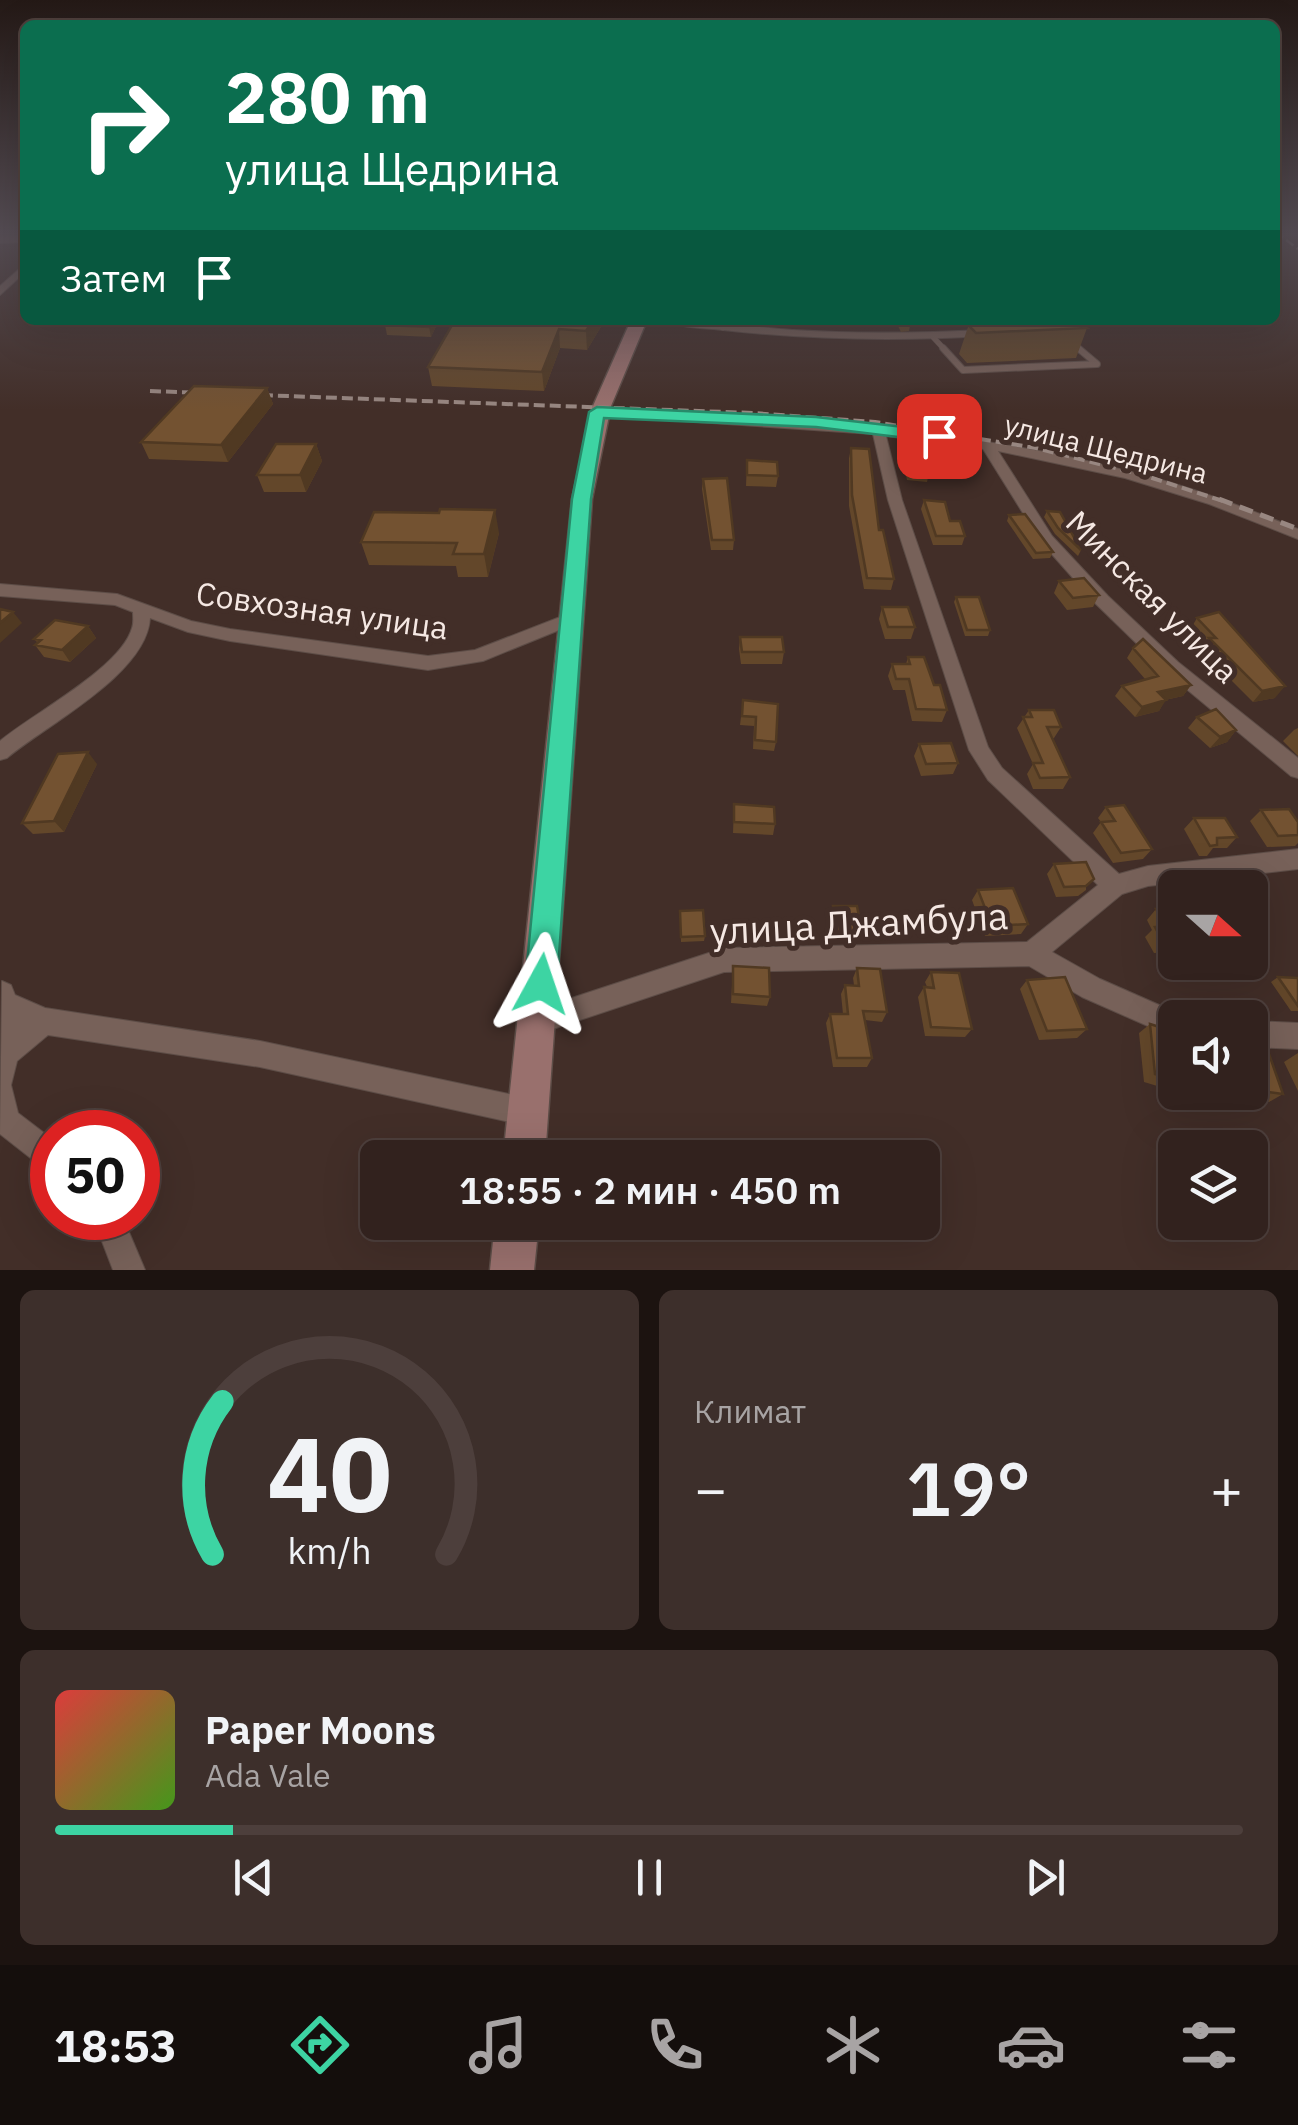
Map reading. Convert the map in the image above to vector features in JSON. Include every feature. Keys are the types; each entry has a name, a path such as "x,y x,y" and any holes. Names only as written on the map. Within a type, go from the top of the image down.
{"main road":[{"path":"526,1140 582,499 597,412 636,325"},
{"path":"512,1270 515,1240"}],"street":[{"path":"830,325 832,338"},
{"path":"945,325 950,336"},
{"path":"1054,328 1074,325"},
{"path":"754,326 832,338 1002,332"},
{"name":"улица Щедрина","path":"597,412 878,428 987,445 1177,490 1298,534"},
{"path":"878,428 895,500 979,750 995,774 1115,886"},
{"name":"Минская улица","path":"987,445 1046,538 1102,600 1172,666 1298,770"},
{"name":"Совхозная улица","path":"0,590 116,600 230,635 428,663 477,656 574,618"},
{"path":"0,752 122,658 142,629 142,609"},
{"path":"1031,954 1115,886 1148,876 1298,859"},
{"name":"улица Джамбула","path":"538,1021 724,960 1031,954 1091,988 1158,1017"},
{"path":"2,1064 2,998 44,1021 260,1054 528,1112"},
{"path":"2,1064 44,1021"},
{"path":"1268,1035 1298,1036"},
{"path":"0,1092 3,1120 30,1140"},
{"path":"117,1240 129,1270"}],"lane":[{"path":"933,337 963,370 1097,364 1054,328"}],"building":[{"path":"452,325 590,325 586,331 559,329 542,372 428,367"},
{"path":"968,325 1087,328 976,333"},
{"path":"194,386 267,388 221,445 141,442"},
{"path":"276,444 316,444 300,475 257,475"},
{"path":"851,448 869,449 879,530 883,530 894,579 867,578 852,495"},
{"path":"905,449 924,451 929,473 910,471"},
{"path":"747,460 777,462 778,476 747,475"},
{"path":"727,478 734,540 712,540 703,479"},
{"path":"924,500 945,502 950,521 960,521 965,536 936,536"},
{"path":"440,509 495,510 484,554 453,554 457,543 361,542 374,512 439,513"},
{"path":"1047,511 1060,512 1081,550 1058,528"},
{"path":"1025,514 1053,552 1036,553 1009,515"},
{"path":"1084,578 1099,595 1073,598 1059,581"},
{"path":"956,597 979,597 990,630 967,630"},
{"path":"882,607 908,607 915,627 888,627"},
{"path":"0,609 13,612 0,623"},
{"path":"1219,612 1285,686 1262,691 1209,638 1216,638 1197,618"},
{"path":"55,620 88,626 62,650 35,645 41,640 34,639"},
{"path":"740,637 782,637 784,652 742,652"},
{"path":"1143,639 1191,685 1158,692 1166,700 1142,707 1122,686 1158,676 1133,648"},
{"path":"908,657 924,657 934,685 940,685 947,710 916,709 909,679 896,679 892,664 910,664"},
{"path":"743,700 778,704 776,742 755,740 756,717 742,716"},
{"path":"1216,709 1236,730 1220,737 1197,717"},
{"path":"1029,710 1054,710 1061,727 1047,727 1070,777 1040,778 1033,763 1043,763 1023,717 1032,717"},
{"path":"951,743 958,763 926,764 919,744"},
{"path":"88,752 54,821 22,823 58,754"},
{"path":"734,804 774,807 775,824 734,822"},
{"path":"1124,805 1152,849 1121,853 1101,822 1115,821 1106,807"},
{"path":"1289,809 1298,822 1298,835 1278,836 1261,810"},
{"path":"1194,818 1225,818 1237,837 1217,838 1217,845 1210,846"},
{"path":"1086,862 1094,879 1086,886 1064,887 1054,864"},
{"path":"1013,888 1028,924 992,926 978,890"},
{"path":"833,906 857,906 862,933 838,934"},
{"path":"703,910 705,936 681,937 680,911"},
{"path":"733,966 769,968 770,997 733,994"},
{"path":"857,968 880,969 887,1012 863,1011 872,1058 837,1058 830,1014 848,1014 845,985 859,986"},
{"path":"931,972 959,973 972,1029 931,1027 924,987 934,988"},
{"path":"1065,977 1087,1029 1047,1031 1027,980"},
{"path":"1278,977 1298,978 1298,1006"},
{"path":"1150,1024 1158,1027 1158,1075"},
{"path":"1268,1054 1269,1054 1283,1094 1268,1092"}],"railway":[{"path":"150,391 753,413 875,422 1036,448 1143,475 1226,502"},
{"path":"1219,499 1298,529"}],"route":[{"path":"541,984 582,499 597,412 816,422 939,436"}]}
